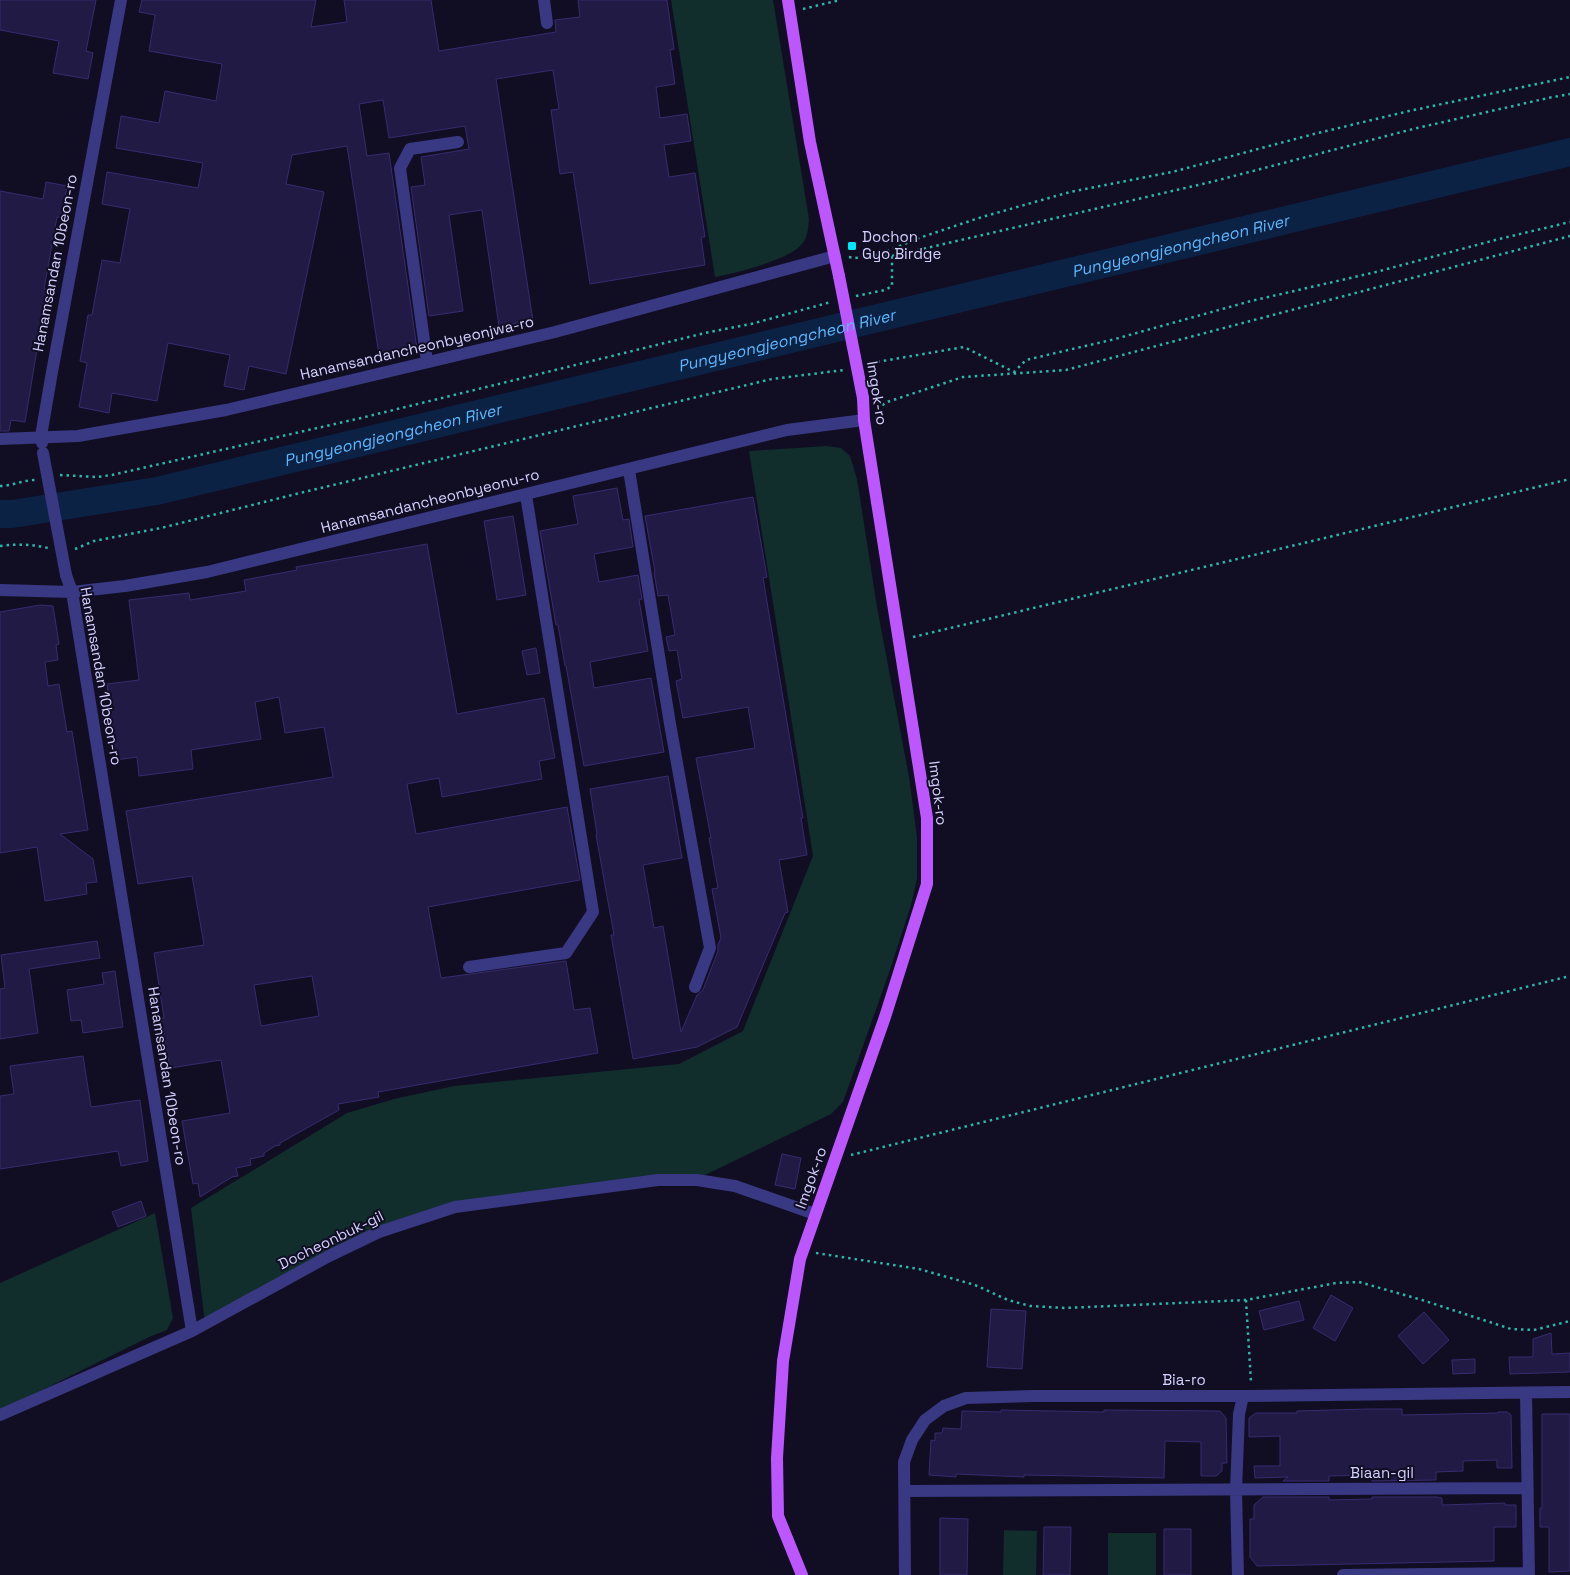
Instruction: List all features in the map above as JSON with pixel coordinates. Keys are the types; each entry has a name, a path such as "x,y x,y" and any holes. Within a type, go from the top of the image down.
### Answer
{"main road":[{"name":"Imgok-ro","path":"789,6 810,142 863,398 864,420 927,818 927,884 885,1017 800,1259 783,1361 777,1458 778,1516 802,1575"}],"street":[{"name":"Hanamsandan 10beon-ro","path":"121,0 41,436 66,575 72,592 192,1332"},
{"path":"544,0 547,24"},
{"path":"427,362 400,168 410,149 458,142"},
{"name":"Hanamsandancheonbyeonjwa-ro","path":"0,439 78,436 226,410 555,332 835,256"},
{"name":"Hanamsandancheonbyeonu-ro","path":"0,590 72,592 125,586 207,572 788,430 864,420"},
{"path":"629,470 670,724 710,948 695,987"},
{"path":"469,967 566,953 594,912 526,494"},
{"name":"Docheonbuk-gil","path":"0,1414 192,1332 329,1256 379,1232 455,1207 658,1180 697,1180 735,1186 815,1214"},
{"name":"Bia-ro","path":"905,1575 904,1462 912,1440 925,1420 944,1406 966,1398 1570,1392"},
{"path":"1343,1575 1529,1574 1526,1393"},
{"path":"1238,1575 1236,1490 1239,1414 1243,1396"},
{"name":"Biaan-gil","path":"1236,1490 1527,1488"},
{"path":"905,1491 1236,1490"}],"path":[{"path":"789,6 840,0"},
{"path":"878,255 919,238 982,217 1070,192 1172,172 1314,134 1570,77"},
{"path":"835,256 855,258 878,255 892,256 1210,182 1414,129 1570,94"},
{"path":"1014,372 1026,360 1114,339 1251,301 1376,272 1570,222"},
{"path":"864,420 887,402 963,377 1014,372 1066,370 1570,236"},
{"path":"851,298 884,290 892,286 892,256"},
{"path":"54,477 62,475 97,478 112,475 361,418 705,333 751,324 833,302"},
{"path":"864,365 915,354 964,347 1014,372"},
{"path":"70,550 94,541 161,528 772,379 847,369"},
{"path":"899,640 1570,479"},
{"path":"0,486 29,480 40,480"},
{"path":"0,546 32,544 50,549"},
{"path":"836,1158 1570,976"},
{"path":"803,1251 919,1269 975,1285 1008,1300 1030,1306 1065,1308 1246,1300 1336,1283 1359,1282 1511,1329 1534,1330 1570,1320"},
{"path":"1243,1396 1252,1381 1246,1300"}],"green space":[{"path":"671,0 773,0 809,219 805,238 802,244 795,250 762,265 715,277"},
{"path":"826,446 841,448 850,456 857,479 877,607 909,777 917,837 917,879 911,905 843,1102 831,1114 701,1177 400,1220 206,1320 191,1208 347,1113 394,1099 454,1086 679,1064 743,1031 813,856 749,451"},
{"path":"155,1213 173,1318 167,1330 149,1337 0,1411 0,1283"},
{"path":"1004,1530 1037,1531 1036,1575 1003,1575"},
{"path":"1108,1533 1156,1533 1156,1575 1108,1575"}],"building":[{"path":"0,0 96,0 86,51 93,53 88,79 53,73 59,41 0,30"},
{"path":"142,0 316,0 311,27 347,22 344,0 431,0 439,51 556,32 555,20 580,17 578,0 667,0 674,49 670,50 675,84 656,87 660,118 687,114 691,141 664,145 669,177 695,173 705,237 701,237 705,265 590,284 573,172 560,174 551,110 559,109 553,70 496,79 533,321 499,326 482,210 449,215 463,311 429,316 411,187 425,185 421,157 469,149 465,126 389,138 383,100 359,104 367,156 389,153 417,349 379,355 347,146 292,155 286,184 324,192 286,374 249,366 244,390 224,386 230,355 168,343 157,401 112,393 109,413 79,407 87,363 80,361 88,315 92,315 102,260 120,263 130,209 102,204 107,172 198,188 203,163 116,148 121,116 159,123 165,91 216,101 222,64 149,51 155,15 139,12"},
{"path":"46,182 67,186 64,203 66,203 63,218 57,217 44,289 47,289 25,422 11,420 9,431 0,431 0,191 43,199"},
{"path":"617,488 623,520 629,519 633,547 594,554 599,582 638,575 642,599 639,600 648,651 590,662 594,688 651,678 664,752 584,766 558,625 556,625 540,531 578,524 573,496"},
{"path":"753,497 767,577 763,578 803,818 801,818 807,855 779,860 788,912 785,913 737,1027 697,1047 633,1059 611,935 614,935 596,835 590,789 668,776 682,858 643,865 654,928 663,926 681,1032 697,995 703,990 721,938 712,889 718,888 696,758 755,748 748,707 683,718 676,681 682,679 677,650 669,651 666,637 675,635 668,595 658,596 645,516"},
{"path":"513,516 526,595 497,600 484,521"},
{"path":"427,544 457,714 544,698 555,758 539,761 542,779 442,797 439,778 407,784 416,834 567,807 580,880 428,907 441,978 566,961 574,1010 590,1008 598,1053 378,1092 379,1097 338,1104 339,1110 280,1143 280,1145 275,1146 264,1153 264,1156 250,1159 251,1165 236,1168 238,1176 232,1177 200,1197 198,1183 193,1184 182,1121 230,1113 221,1060 170,1068 161,1018 164,1018 154,953 204,945 192,876 138,884 126,811 333,777 324,727 285,733 279,697 255,702 261,739 191,750 193,769 139,776 137,757 116,760 107,684 139,680 129,600 189,593 190,600 246,591 244,580 297,570 296,567","holes":["312,976 319,1016 261,1026 254,985"]},
{"path":"40,605 53,606 59,644 56,645 58,660 45,662 48,686 59,684 67,732 72,731 88,830 60,834 93,859 97,882 86,883 87,894 45,901 37,847 0,853 0,612"},
{"path":"536,648 540,673 527,675 522,651"},
{"path":"97,941 100,958 29,969 38,1033 0,1039 0,989 5,988 1,955"},
{"path":"115,971 123,1027 83,1033 81,1020 71,1021 67,990 104,984 102,973"},
{"path":"83,1056 91,1107 140,1100 148,1161 121,1166 118,1151 0,1169 0,1096 14,1094 10,1066"},
{"path":"782,1154 801,1158 795,1189 775,1185"},
{"path":"141,1201 146,1216 118,1227 112,1212"},
{"path":"1331,1295 1353,1308 1335,1341 1313,1328"},
{"path":"1299,1301 1304,1320 1264,1330 1259,1311"},
{"path":"991,1309 1026,1311 1022,1369 987,1367"},
{"path":"1424,1312 1449,1340 1423,1364 1398,1336"},
{"path":"1551,1333 1552,1354 1570,1353 1570,1372 1510,1374 1509,1357 1533,1357 1533,1339"},
{"path":"1475,1359 1475,1373 1453,1374 1452,1360"},
{"path":"1402,1409 1402,1415 1507,1412 1511,1415 1512,1468 1497,1468 1497,1460 1463,1461 1463,1471 1436,1472 1436,1480 1372,1481 1372,1475 1329,1476 1329,1481 1283,1481 1288,1477 1255,1478 1254,1466 1280,1466 1280,1436 1249,1437 1249,1418 1256,1413"},
{"path":"1001,1410 1104,1412 1104,1410 1220,1411 1226,1418 1227,1463 1222,1463 1222,1471 1216,1476 1201,1476 1201,1442 1165,1441 1164,1478 1024,1475 1024,1477 956,1474 956,1477 929,1475 931,1440 935,1441 935,1433 942,1433 943,1428 961,1429 962,1411 1001,1412"},
{"path":"1542,1414 1570,1414 1570,1571 1549,1572 1549,1527 1540,1527 1540,1508 1542,1508"},
{"path":"1263,1497 1329,1497 1329,1500 1372,1499 1372,1497 1436,1497 1442,1498 1442,1505 1505,1503 1505,1505 1516,1505 1516,1527 1494,1527 1494,1561 1257,1566 1250,1557 1250,1519 1254,1519 1254,1505"},
{"path":"940,1518 968,1519 967,1575 940,1575"},
{"path":"1044,1527 1071,1527 1070,1575 1043,1575"},
{"path":"1164,1529 1191,1529 1191,1575 1164,1575"}],"waterway":[{"name":"Pungyeongjeongcheon River","path":"0,514 12,514 157,491 1570,152"}],"place":[{"name":"Dochon Gyo Birdge","path":"852,246"}]}
